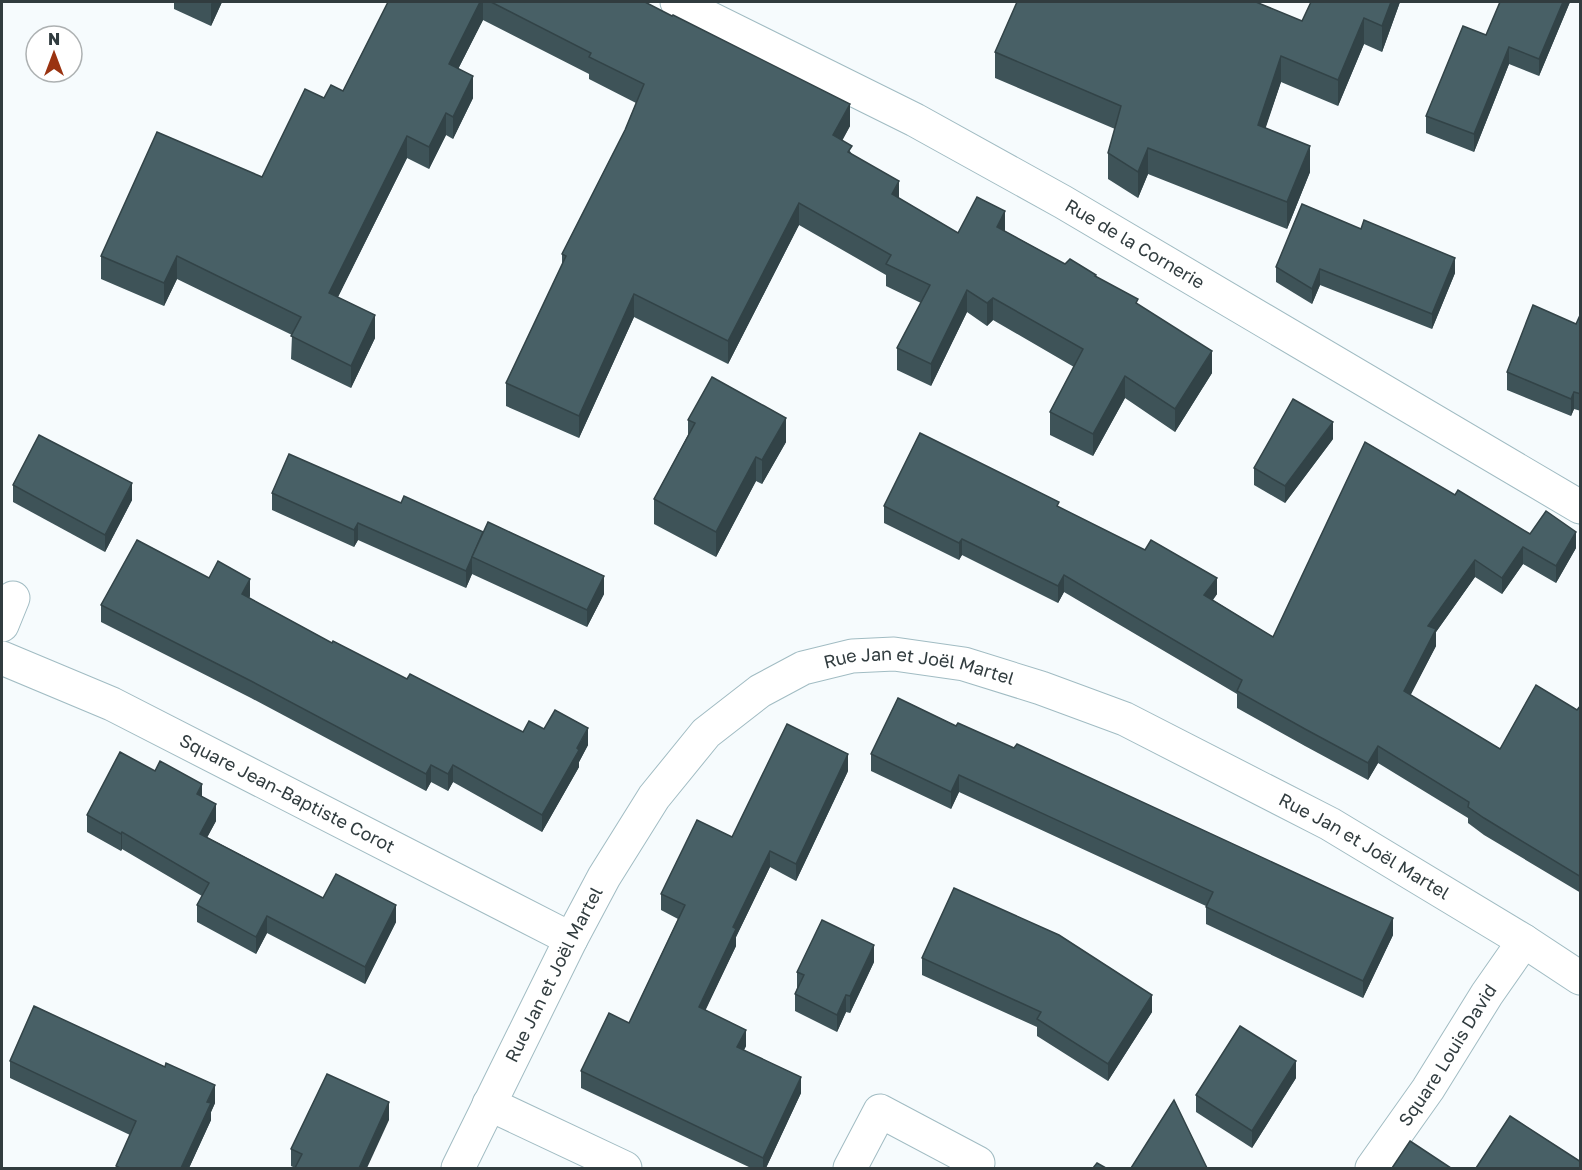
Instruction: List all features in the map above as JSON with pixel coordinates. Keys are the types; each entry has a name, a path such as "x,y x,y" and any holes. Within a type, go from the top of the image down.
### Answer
{"street":[{"name":"Rue de la Cornerie","path":"677,2 915,120 1063,202 1581,507"},
{"name":"Rue Jan et Joël Martel","path":"459,1168 570,939 604,877 654,797 706,733 760,691 803,668 852,656 894,654 964,664 1041,688 1125,719 1330,824 1581,978"},
{"name":"Square Jean-Baptiste Corot","path":"2,658 112,704 570,939"},
{"name":"Square Louis David","path":"1372,1168 1428,1089 1487,994 1524,941"},
{"path":"489,1104 625,1168"},
{"path":"850,1168 880,1111 978,1163 975,1168"}],"building":[{"path":"388,2 480,2 449,64 473,76 453,117 446,113 429,147 407,136 329,293 375,315 351,366 291,336 301,317 177,256 164,283 101,256 157,132 262,177 305,89 324,98 331,85 343,91"},
{"path":"491,2 645,2 673,15 850,104 833,135 852,146 848,152 899,181 892,194 958,233 977,197 1005,211 997,227 1065,264 1070,259 1095,276 1138,299 1136,303 1212,351 1175,409 1125,376 1093,434 1050,412 1083,349 993,298 987,303 967,290 931,364 897,348 930,285 886,264 891,255 799,203 728,341 634,294 579,416 506,383 566,256 562,254 625,130 644,84 589,57 591,53"},
{"path":"1017,2 1256,2 1302,21 1311,2 1391,2 1382,26 1364,18 1338,80 1281,56 1258,125 1310,146 1287,202 1148,148 1138,172 1108,153 1121,106 995,52"},
{"path":"1500,2 1563,2 1539,59 1509,47 1474,134 1426,116 1463,26 1486,35"},
{"path":"1302,204 1361,229 1364,220 1455,258 1432,314 1320,269 1312,289 1276,267"},
{"path":"1533,305 1576,324 1581,313 1581,394 1574,392 1571,399 1507,372"},
{"path":"712,377 786,418 762,460 756,457 716,532 654,499 695,423 688,420"},
{"path":"1293,399 1333,422 1285,486 1254,468"},
{"path":"920,433 1059,502 1057,506 1145,550 1151,540 1217,578 1204,595 1273,637 1365,442 1455,495 1458,490 1530,534 1546,511 1576,532 1556,566 1523,547 1502,578 1475,560 1428,626 1436,629 1404,691 1500,749 1536,685 1577,710 1581,705 1581,877 1484,818 1468,807 1469,802 1378,746 1368,763 1237,691 1242,680 1064,575 1058,586 962,539 959,543 884,506"},
{"path":"39,435 132,483 105,535 13,485"},
{"path":"289,454 401,503 404,496 483,532 466,571 358,523 354,530 272,493"},
{"path":"488,522 604,576 587,610 472,557"},
{"path":"137,540 209,578 218,561 250,579 242,594 332,643 333,641 407,679 410,674 523,732 529,721 544,729 555,710 588,728 577,748 579,750 542,815 453,765 448,774 431,765 426,774 101,605"},
{"path":"898,698 956,726 958,723 1014,748 1017,744 1393,918 1363,981 1206,907 1213,892 959,775 951,792 871,754"},
{"path":"787,724 848,754 796,864 770,851 733,927 736,929 699,1007 746,1030 737,1047 801,1077 763,1158 581,1071 609,1013 629,1023 685,905 661,894 697,820 732,837"},
{"path":"120,752 155,771 160,761 202,784 197,794 216,804 200,834 323,898 336,874 396,905 365,967 267,916 256,937 197,905 209,883 122,832 121,834 87,815"},
{"path":"954,888 1059,935 1152,995 1108,1064 1037,1019 1041,1012 922,958"},
{"path":"822,920 874,945 850,996 846,995 837,1015 795,994 804,975 797,972"},
{"path":"34,1006 165,1067 166,1063 215,1085 207,1102 211,1103 181,1168 120,1168 116,1166 136,1121 10,1061"},
{"path":"1240,1026 1296,1061 1252,1131 1196,1095"},
{"path":"327,1074 389,1102 359,1168 295,1168 302,1154 291,1149"},
{"path":"1174,1100 1207,1168 1131,1168"},
{"path":"1510,1116 1581,1162 1581,1168 1476,1168"},
{"path":"1410,1141 1451,1168 1392,1168"},
{"path":"1097,1163 1106,1168 1093,1168"}]}
